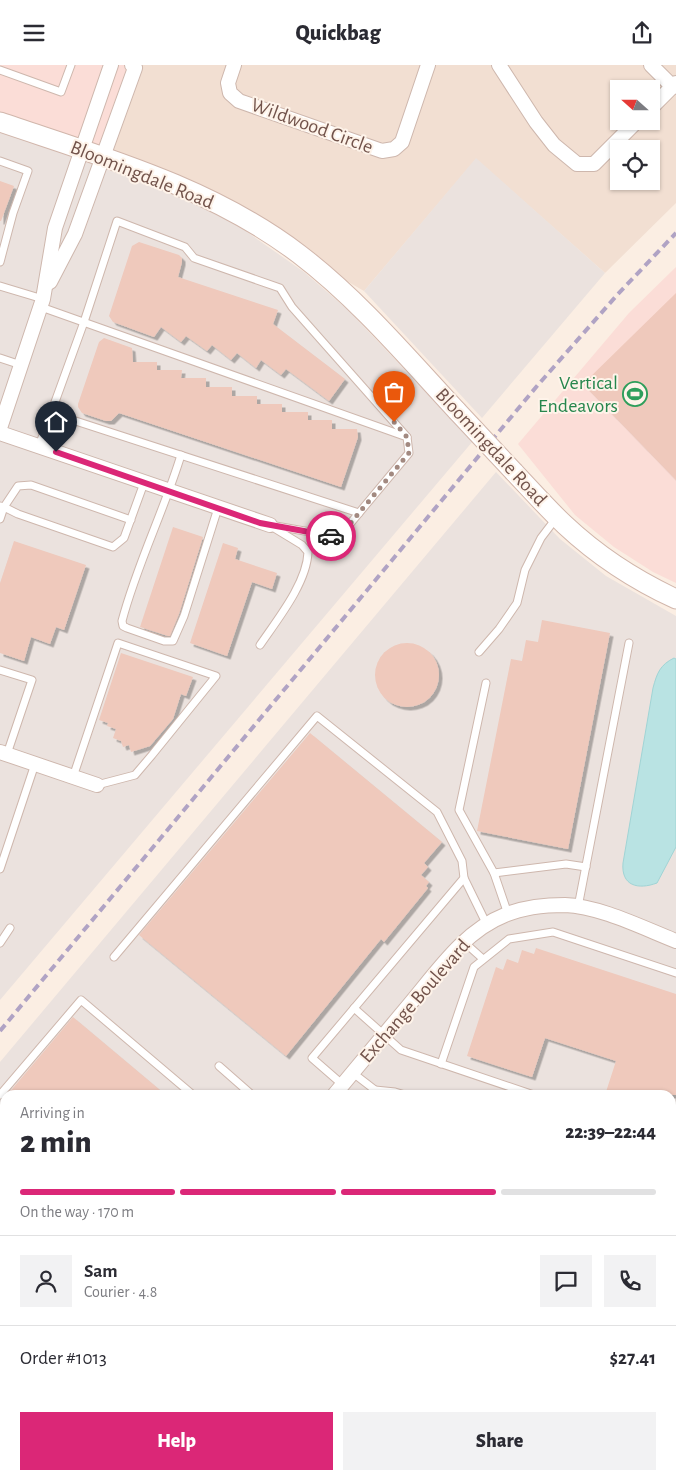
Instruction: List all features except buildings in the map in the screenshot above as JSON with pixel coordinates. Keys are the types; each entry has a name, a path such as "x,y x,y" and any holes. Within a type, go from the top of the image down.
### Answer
{"main road":[{"name":"Bloomingdale Road","path":"0,122 103,157 197,193 255,225 292,249 343,291 557,517 591,547 619,568 676,599"}],"street":[{"path":"43,300 55,228 111,65"},
{"path":"0,426 43,300 76,234 135,68 132,65"},
{"name":"Wildwood Circle","path":"234,65 228,83 230,93 239,101 382,151 394,149 402,142 428,65"},
{"path":"499,65 536,122 554,145 577,164 594,164 628,130"},
{"path":"651,65 674,85 660,98"},
{"path":"0,433 270,525"},
{"path":"4,753 97,785"},
{"name":"Exchange Boulevard","path":"338,1090 464,942 487,925 508,914 540,906 566,905 604,913 676,941"}],"lane":[{"path":"0,70 61,92 71,65"},
{"path":"0,161 28,171 0,263"},
{"path":"39,446 84,322 117,221 185,247 194,258 280,287 292,307 407,437 409,453 339,537 270,525"},
{"path":"0,286 43,300 84,322 407,437"},
{"path":"0,358 21,365"},
{"path":"51,413 359,513"},
{"path":"181,455 170,492 145,551 122,621 123,625 141,633 173,641 176,637 218,508"},
{"path":"2,507 113,547 124,538 144,483"},
{"path":"0,519 2,507 18,487 31,485 131,519"},
{"path":"479,652 499,629 517,603 525,570 541,538 557,517"},
{"path":"260,645 293,596 308,560 308,552 302,545 270,525"},
{"path":"72,777 118,643 216,676 135,775 97,785"},
{"path":"578,907 629,643"},
{"path":"0,670 32,680 4,753"},
{"path":"486,683 459,810 494,873 508,914"},
{"path":"114,957 317,716 437,812 462,861 464,879 487,925"},
{"path":"0,869 35,764"},
{"path":"494,873 566,864 586,867"},
{"path":"338,1090 312,1058 464,879"},
{"path":"0,943 10,928"},
{"path":"441,1064 474,967 509,939 553,932 676,973"},
{"path":"464,942 483,959"},
{"path":"4,1090 81,1000 186,1090"},
{"path":"354,1009 401,1051 519,1090"},
{"path":"219,1066 246,1090"},
{"path":"353,1073 370,1090"}],"shaded area":[{"path":"0,65 129,65 99,149 0,116"},
{"path":"129,65 676,65 676,203 605,273 476,159 364,291 319,265 99,149"},
{"path":"0,130 95,161 220,213 304,272 347,309 473,441 0,1000"},
{"path":"476,158 605,273 482,418 364,291"},
{"path":"676,267 676,583 653,572 614,547 575,515 518,444 629,313"},
{"path":"496,472 560,539 606,576 676,616 676,1090 0,1090 0,1062"}],"water":[{"path":"674,658 676,659 676,847 657,883 637,886 625,877 623,863 653,688 660,670"}],"railway":[{"path":"0,1031 537,386 618,294 676,233"}],"way so far":[{"path":"331,536 339,537 409,453 407,437 394,422"}],"place":[{"name":"Vertical Endeavors","path":"635,394"}],"route":[{"path":"56,452 260,523 331,536"}]}
